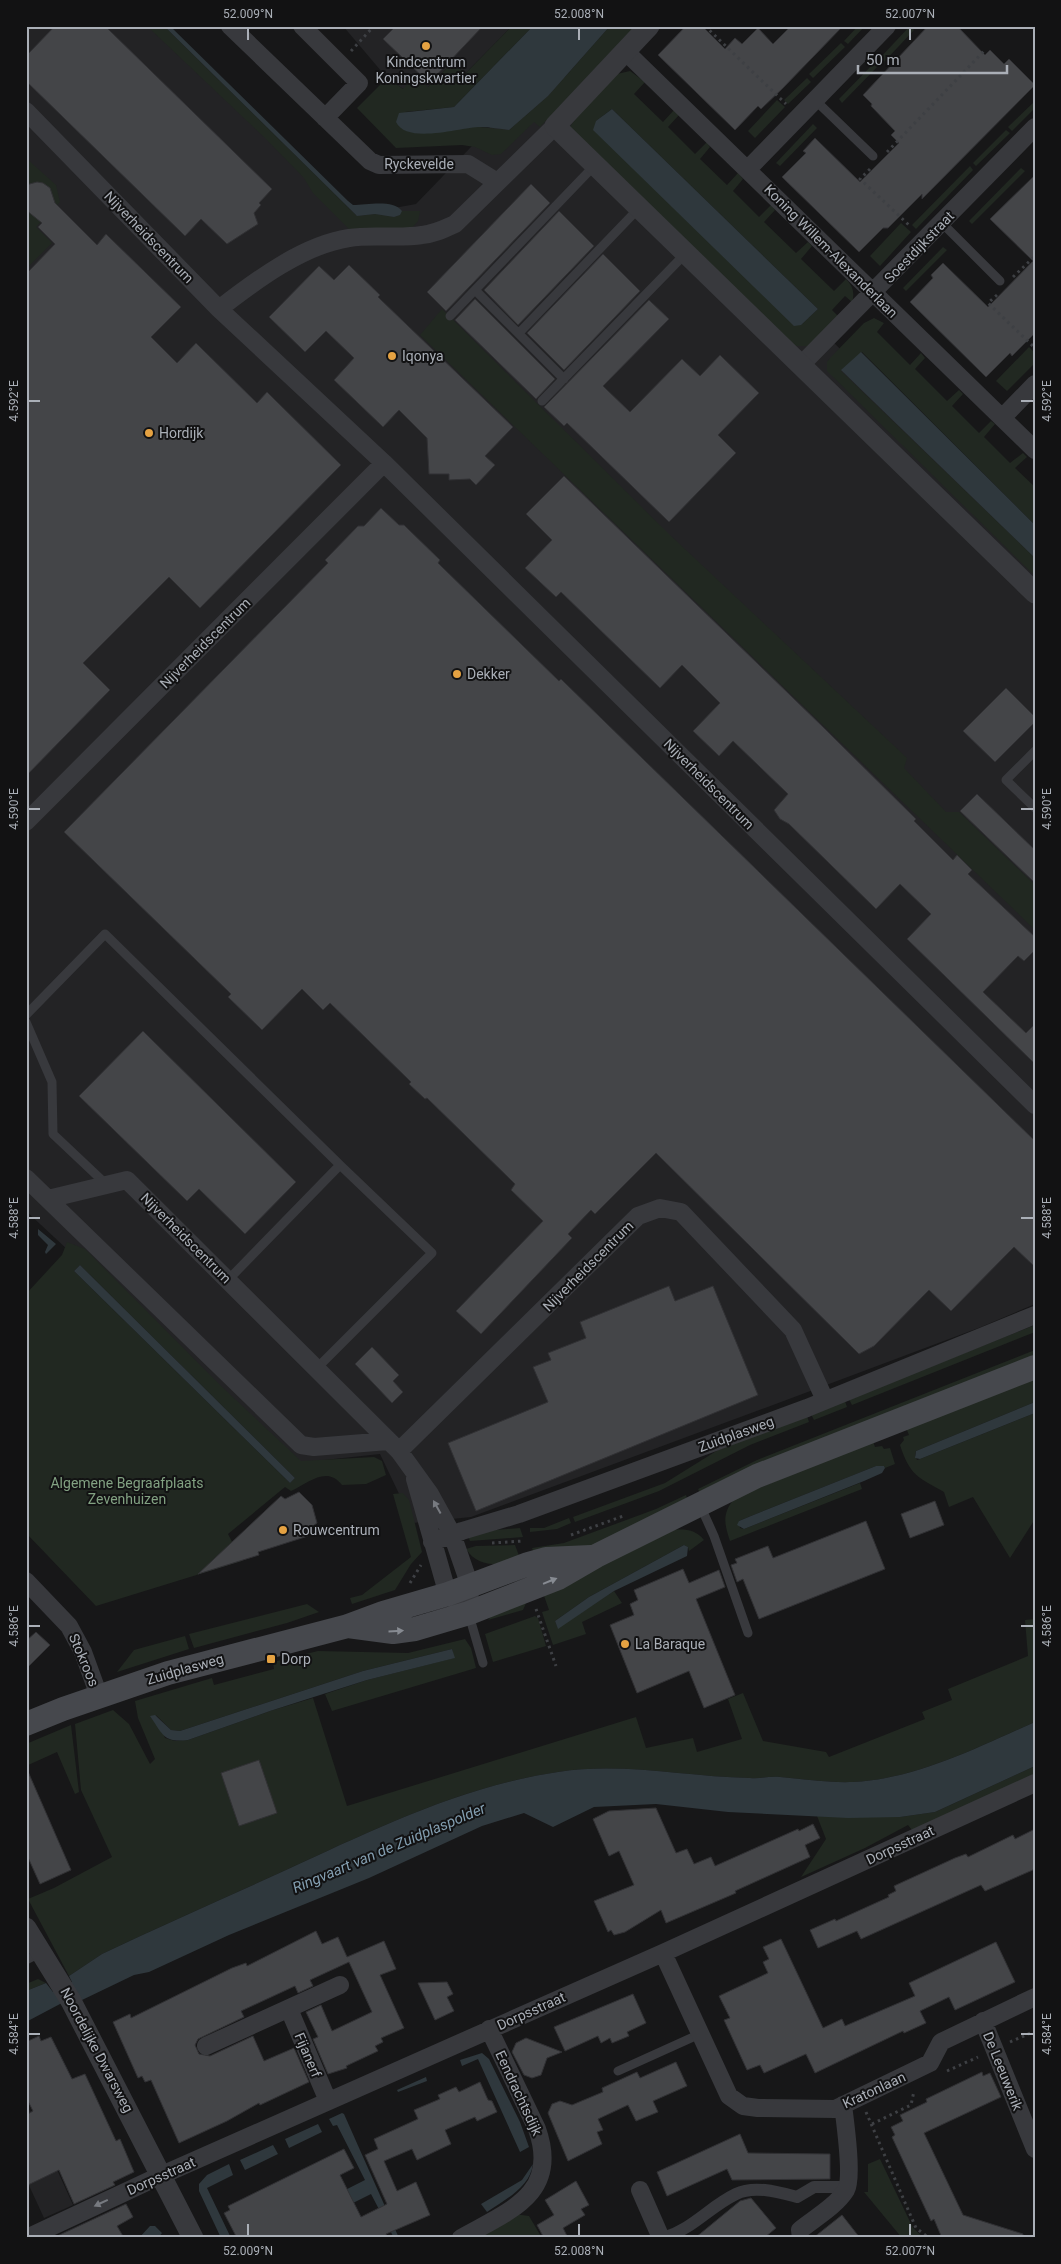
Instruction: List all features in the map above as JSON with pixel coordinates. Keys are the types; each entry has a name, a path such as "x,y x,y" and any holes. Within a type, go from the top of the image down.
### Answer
{"main road":[{"name":"Zuidplasweg","path":"348,1626 394,1632 415,1629 469,1612 558,1578 596,1556 758,1476 1035,1367"},
{"name":"Zuidplasweg","path":"26,1724 99,1696 168,1673 348,1626 546,1559 596,1556"}],"street":[{"name":"Ryckevelde","path":"230,26 370,161 379,165 468,164 497,182"},
{"path":"302,26 359,83 325,118"},
{"path":"219,309 252,283 317,247 348,238 421,236 438,232 455,224 555,126 649,26"},
{"path":"748,169 886,26"},
{"name":"Koning Willem-Alexanderlaan","path":"626,52 1035,450"},
{"name":"Nijverheidscentrum","path":"26,111 219,309 384,463 1035,1105"},
{"path":"555,126 1035,593"},
{"name":"Soestdijkstraat","path":"801,365 873,294 1035,127"},
{"path":"1003,417 1035,384"},
{"name":"Nijverheidscentrum","path":"26,822 384,463"},
{"path":"26,1178 302,1445 314,1447 394,1446"},
{"name":"Nijverheidscentrum","path":"48,1199 127,1180 317,1368 394,1446 413,1468 452,1534 459,1590"},
{"name":"Nijverheidscentrum","path":"394,1446 638,1216 660,1208 681,1212 793,1330 825,1400"},
{"name":"Zuidplasweg","path":"432,1542 519,1514 825,1400 1035,1315"},
{"name":"Nijverheidscentrum","path":"413,1468 432,1542 469,1612"},
{"name":"Stokroos","path":"26,1581 69,1626 83,1652 99,1696"},
{"name":"Dorpsstraat","path":"27,2238 489,2029 663,1953 1035,1783"},
{"name":"Noordelijke Dwarsweg","path":"26,1928 34,1956 60,1982 71,2001 193,2238"},
{"name":"Kratonlaan","path":"663,1953 729,2096 737,2103 758,2108 835,2109 930,2064 941,2042 1035,1997"},
{"path":"206,2046 340,1986"},
{"name":"Fijanerf","path":"288,2008 328,2102"},
{"name":"De Leeuwerik","path":"983,2021 1035,2149"},
{"name":"Eendrachtsdijk","path":"461,2238 520,2204 534,2188 542,2172 543,2145 489,2029"},
{"path":"801,2238 800,2230 839,2199 848,2187 848,2133 843,2105"},
{"path":"640,2190 662,2238 680,2233 737,2193 771,2191 796,2197 814,2187 848,2187"}],"lane":[{"path":"815,100 873,156"},
{"path":"450,316 596,165"},
{"path":"519,333 639,208"},
{"path":"942,223 1000,282"},
{"path":"542,401 685,254"},
{"path":"475,290 564,379"},
{"path":"1035,752 1006,780 1035,808"},
{"path":"26,1015 105,934 432,1253 317,1368"},
{"path":"26,1022 52,1082 53,1134 107,1185"},
{"path":"228,1280 340,1165"},
{"path":"700,1505 714,1536 748,1633"},
{"path":"469,1612 484,1662"},
{"path":"618,2071 700,2034"}],"path":[{"path":"339,63 374,26"},
{"path":"705,26 799,117"},
{"path":"885,154 985,50"},
{"path":"872,167 860,179 925,240"},
{"path":"1011,280 1035,256"},
{"path":"999,292 988,303 1035,348"},
{"path":"570,1536 628,1514"},
{"path":"519,1541 527,1541"},
{"path":"535,1606 556,1666"},
{"path":"945,2072 1035,2031"},
{"path":"872,2124 911,2105 913,2091 921,2086"},
{"path":"860,2097 916,2228 928,2238"}],"shaded area":[{"path":"26,26 155,26 350,216 416,204 551,64 1035,541 1035,1304 981,1327 471,1517 413,1523 380,1454 297,1463 26,1211"},
{"name":"Kindcentrum Koningskwartier","path":"343,26 512,26 465,74 453,62 428,87 403,89 387,78"},
{"path":"30,2110 73,2205 44,2218 26,2179 26,2112"}],"green space":[{"path":"147,26 164,26 357,216 375,214 394,217 400,215 402,211 420,211 418,221 412,228 349,229 313,193 304,178 265,138"},
{"path":"512,26 533,26 454,107 405,112 480,127 509,130 548,96 610,26 636,26 540,127 534,122 501,154 492,155 475,147 462,145 396,148 357,108 387,78 403,89 415,76 428,87 453,62 465,74"},
{"path":"858,26 865,26 848,44 844,41"},
{"path":"910,26 914,30 883,63 879,59"},
{"path":"841,43 845,47 813,78 809,74"},
{"path":"875,62 879,65 842,103 839,99"},
{"path":"630,71 645,82 634,94 663,122 674,110 679,115 668,127 695,154 707,142 710,147 700,159 727,185 738,173 743,179 733,191 759,217 771,205 775,210 764,222 796,253 808,242 812,246 801,259 834,291 846,279 850,284 853,290 852,302 845,296 832,310 839,317 808,346 795,346 569,128 580,113 617,74","holes":["612,109 818,309 801,325 596,121"]},
{"path":"807,78 811,82 788,104 784,100"},
{"path":"777,100 785,107 755,138 748,131"},
{"path":"1035,101 1035,108 1012,131 1008,127"},
{"path":"813,124 817,128 780,166 776,163"},
{"path":"1006,130 1010,133 976,166 973,163"},
{"path":"26,158 56,185 60,202 36,227 52,243 26,269"},
{"path":"970,166 973,170 916,229 912,225"},
{"path":"1021,168 1025,171 972,224 969,221"},
{"path":"901,223 911,232 880,266 870,256"},
{"path":"943,247 947,250 906,291 903,288"},
{"path":"442,309 670,535 907,758 904,768 946,812 959,812 1035,885 1035,930 420,335"},
{"path":"874,318 884,323 877,332 910,365 921,353 925,358 915,369 947,401 959,390 963,394 952,406 979,433 991,421 995,424 984,437 1010,463 1023,453 1027,457 1015,468 1035,487 1035,525 862,352 841,371 1035,558 1035,576 827,371 827,362 831,357 864,323"},
{"path":"1029,347 1035,353 1035,363 1007,391 996,381"},
{"name":"Algemene Begraafplaats Zevenhuizen","path":"67,1242 85,1249 221,1386 301,1461 374,1457 382,1461 386,1475 366,1484 342,1485 330,1476 324,1476 311,1480 291,1491 285,1487 228,1534 242,1561 96,1606 26,1533 26,1294 62,1255","holes":["80,1265 295,1478 290,1483 74,1271"]},
{"path":"1035,1325 1035,1332 852,1405 849,1399"},
{"path":"1035,1350 1035,1356 700,1493 698,1489 757,1460"},
{"path":"1035,1377 1035,1402 916,1451 915,1455 917,1460 920,1459 1035,1413 1035,1519 1010,1558 973,1497 949,1507 944,1492 921,1479 911,1470 900,1445 904,1440 903,1437 909,1435 906,1428"},
{"path":"845,1401 847,1407 814,1420 811,1414"},
{"path":"807,1416 809,1422 750,1445 659,1491 575,1522 573,1517 665,1483 718,1450"},
{"path":"873,1441 875,1447 890,1448 895,1464 885,1468 884,1466 876,1466 751,1516 739,1521 740,1528 744,1529 860,1483 862,1489 730,1541 725,1518 735,1498"},
{"path":"403,1493 409,1500 422,1552 411,1564 395,1590 352,1604 350,1598 362,1595 411,1557 393,1494"},
{"path":"686,1495 687,1499 593,1545 535,1556 532,1548 564,1543 656,1509"},
{"path":"569,1518 571,1523 557,1529 530,1532 530,1528 544,1528"},
{"path":"520,1528 523,1537 470,1541 468,1536 483,1531"},
{"path":"671,1530 689,1530 701,1536 704,1540 689,1551 688,1547 684,1545 589,1597 555,1621 558,1628 614,1591 622,1603 582,1622 586,1634 553,1645 542,1612 549,1610 542,1590"},
{"path":"515,1545 521,1561 506,1564 484,1563 477,1560 466,1549 476,1546"},
{"path":"527,1601 523,1610 488,1620 497,1610"},
{"path":"307,1604 319,1612 287,1623 194,1648 189,1634"},
{"path":"535,1616 538,1618 546,1646 493,1662 485,1634"},
{"path":"1035,1619 1035,1722 947,1760 900,1775 877,1780 844,1782 776,1777 726,1777 630,1769 582,1769 522,1779 453,1799 385,1825 102,1954 69,1976 28,1899 54,1888 112,1857 81,1790 75,1724 113,1710 129,1724 150,1764 155,1759 138,1718 135,1701 212,1678 214,1685 274,1669 273,1662 318,1651 408,1653 465,1639 471,1648 476,1668 332,1711 325,1694 367,1680 454,1658 452,1649 363,1671 180,1731 171,1730 156,1715 165,1738 175,1741 188,1740 313,1698 347,1806 636,1717 646,1748 693,1738 697,1752 742,1739 728,1699 743,1693 763,1741 826,1752 829,1757 925,1719 922,1712 952,1700 948,1689 1028,1656 1025,1620"},
{"path":"185,1636 189,1649 117,1672 134,1650"},
{"path":"71,1725 79,1792 75,1794 57,1752 26,1766 26,1744"},
{"path":"1035,1766 1035,1774 912,1830 908,1825 865,1848 801,1877 826,1839 817,1816 900,1817 935,1812"},
{"path":"38,1979 46,1983 26,1991 26,1984"},
{"path":"880,2159 913,2228 924,2238 902,2238 864,2192 868,2192 868,2164"},
{"path":"514,2214 529,2216 542,2238 474,2238"}],"water":[{"path":"164,26 170,26 348,201 353,205 379,203 393,205 402,211 400,215 394,217 375,214 357,216"},
{"path":"533,26 610,26 548,96 509,130 481,127 422,134 402,129 396,122 399,113 454,107"},
{"path":"612,109 818,309 801,325 794,326 593,130 596,121"},
{"path":"861,352 1035,525 1035,558 841,370"},
{"path":"38,1229 56,1244 46,1254 48,1245 38,1235"},
{"path":"80,1265 295,1478 290,1483 74,1271"},
{"path":"1035,1402 1035,1413 920,1459 915,1458 916,1451"},
{"path":"876,1466 884,1466 885,1468 882,1473 744,1529 737,1525 739,1521"},
{"path":"684,1545 688,1547 687,1556 614,1591 558,1629 555,1621 589,1597"},
{"path":"452,1649 455,1658 367,1680 188,1740 169,1739 150,1716 155,1715 171,1730 180,1731 363,1671"},
{"name":"Ringvaart van de Zuidplaspolder","path":"1035,1722 1035,1766 935,1812 900,1817 848,1818 728,1812 656,1804 594,1807 553,1827 524,1813 482,1826 369,1878 229,1935 149,1972 134,1975 82,2000 77,1995 26,2022 26,1991 46,1983 53,1992 72,1982 69,1976 102,1954 385,1825 419,1811 487,1788 522,1779 582,1769 630,1769 726,1777 780,1777 835,1782 877,1780 900,1775 947,1760"},
{"path":"482,2053 489,2059 520,2122 529,2147 520,2152 478,2059 462,2066 460,2060"},
{"path":"426,2077 427,2081 398,2092 397,2090"},
{"path":"342,2113 399,2238 394,2238 371,2194 283,2238 250,2238 365,2180 337,2125 333,2126 329,2119"},
{"path":"318,2124 322,2132 289,2148 285,2139"},
{"path":"273,2145 278,2154 245,2170 240,2160"},
{"path":"229,2164 233,2175 207,2188 231,2238 221,2238 199,2191 199,2184 207,2175"},
{"path":"533,2164 527,2180 522,2186 509,2198 487,2212 481,2204 522,2180"},
{"path":"150,2226 155,2226 162,2233 158,2238 139,2238"}],"building":[{"path":"55,26 105,26 272,189 259,203 261,205 254,213 258,224 227,244 201,219 185,236 26,81 26,56"},
{"path":"396,26 483,26 429,83 383,39"},
{"path":"686,26 702,26 725,49 735,38 742,44 758,28 773,44 791,26 843,26 782,89 761,109 758,106 735,130 658,55"},
{"path":"928,26 957,26 985,55 990,50 1004,64 1009,59 1035,85 922,199 922,194 888,228 883,228 859,252 782,177 806,153 803,151 815,138 860,182 899,143 891,135 895,131 863,95"},
{"path":"1035,175 1035,333 1012,356 1010,353 986,377 910,302 933,278 931,275 943,263 988,307 1033,261 990,219"},
{"path":"37,182 43,183 50,188 55,203 97,245 106,234 181,307 151,337 177,363 196,343 257,403 267,392 341,465 200,608 169,577 83,663 110,690 26,776 26,274 55,244 38,227 42,223 26,210 26,185"},
{"path":"531,184 550,203 446,311 427,292"},
{"path":"559,211 594,246 518,325 484,290"},
{"path":"603,254 640,291 564,370 527,333"},
{"path":"349,265 380,295 378,297 513,427 485,456 495,465 476,485 470,479 449,480 449,474 429,474 427,438 399,410 383,427 334,380 354,358 326,331 305,352 269,317 319,266 334,280"},
{"path":"475,299 555,379 536,399 455,320"},
{"path":"649,300 669,319 603,386 630,412 682,359 700,376 720,355 759,393 718,435 736,453 669,522 567,423 564,426 544,407"},
{"path":"564,476 822,726 916,819 914,821 953,860 957,855 972,870 968,874 1035,937 1035,950 1024,961 1018,956 983,992 1026,1033 1035,1024 1035,1064 907,939 931,914 900,884 876,909 789,824 780,819 774,810 788,794 733,741 719,756 693,731 720,703 682,665 660,688 561,592 556,597 525,568 552,540 526,514"},
{"path":"381,508 399,525 404,525 440,560 438,563 559,681 561,679 1035,1141 1035,1267 1014,1247 951,1311 929,1290 874,1346 859,1354 656,1153 595,1214 591,1210 568,1234 572,1238 481,1334 456,1311 543,1221 511,1190 515,1184 427,1098 425,1099 409,1084 411,1082 330,1003 323,1010 302,989 262,1030 228,997 231,994 64,832 328,563 325,560 358,526 364,526"},
{"path":"1006,688 1035,717 1035,722 995,762 963,731"},
{"path":"977,794 1035,850 1035,883 960,811"},
{"path":"143,1031 296,1182 245,1234 199,1189 187,1201 79,1096"},
{"path":"669,1286 675,1301 713,1286 758,1395 476,1511 448,1443 548,1402 533,1367 551,1360 548,1353 586,1338 580,1322"},
{"path":"372,1347 399,1375 393,1381 403,1392 392,1403 355,1364"},
{"name":"Rouwcentrum","path":"299,1492 312,1505 317,1523 306,1531 308,1536 258,1552 259,1555 198,1574 281,1496 285,1499"},
{"path":"935,1501 944,1525 910,1538 901,1514"},
{"path":"866,1521 885,1569 759,1619 743,1579 737,1582 731,1565 737,1563 735,1559 768,1546 773,1558"},
{"path":"683,1569 689,1583 719,1570 725,1587 696,1599 735,1695 704,1708 689,1671 637,1693 610,1625 634,1615 630,1604 638,1600 634,1590"},
{"path":"36,1632 50,1645 26,1669 26,1641"},
{"path":"259,1760 277,1813 239,1826 221,1773"},
{"path":"26,1767 71,1870 40,1884 26,1853"},
{"path":"656,1808 676,1853 687,1849 694,1864 711,1857 715,1866 813,1824 820,1838 805,1845 810,1857 735,1891 736,1893 666,1923 661,1910 625,1932 614,1935 611,1930 608,1932 594,1901 634,1885 619,1851 609,1856 593,1819 609,1811"},
{"path":"1035,1829 1035,1869 985,1891 981,1885 861,1939 857,1931 818,1948 810,1930 835,1919 836,1921 889,1897 888,1895 896,1891 894,1886 955,1858 966,1854 968,1857 1013,1835 1015,1839"},
{"path":"316,1931 322,1944 338,1937 347,1957 384,1941 396,1969 380,1975 404,2028 381,2038 383,2042 375,2046 378,2051 346,2066 347,2068 328,2074 313,2039 318,2037 306,2012 321,2005 332,2031 372,2012 349,1962 310,1980 313,1986 298,1993 295,1986 241,2011 244,2017 198,2039 195,2045 199,2054 210,2056 253,2036 264,2061 294,2048 309,2082 260,2105 259,2103 227,2121 179,2143 151,2080 145,2082 142,2076 138,2078 113,2022 130,2014 131,2018 232,1968 246,1963 247,1966"},
{"path":"781,1939 823,2028 842,2019 845,2026 915,1996 909,1983 996,1942 1015,1982 955,2010 949,1997 920,2011 926,2023 904,2033 903,2031 815,2073 806,2054 764,2073 760,2065 747,2070 724,2020 730,2018 719,1996 768,1973 763,1962 769,1959 763,1947"},
{"path":"447,1982 453,1994 447,1997 454,2011 435,2020 418,1983"},
{"path":"633,1994 646,2023 627,2032 629,2036 612,2043 610,2038 601,2043 598,2036 565,2051 554,2027"},
{"path":"39,2036 41,2041 51,2037 72,2079 85,2074 116,2141 120,2139 134,2172 113,2182 115,2185 74,2204 59,2170 26,2186 26,2115 33,2111 26,2097 26,2042"},
{"path":"526,2038 562,2052 547,2058 541,2075 532,2078 524,2075 512,2052 516,2043"},
{"path":"676,2062 687,2086 653,2101 658,2112 636,2121 628,2105 598,2119 603,2130 597,2132 602,2144 568,2161 548,2113 552,2104 560,2101 572,2105 603,2092 602,2088 637,2072 640,2078"},
{"path":"982,2072 983,2076 990,2073 1001,2097 924,2133 963,2215 1023,2234 1023,2238 942,2238 934,2219 931,2221 892,2137 895,2135 891,2127 903,2121 900,2115 927,2102 926,2099"},
{"path":"480,2082 488,2100 492,2101 497,2112 477,2121 475,2117 445,2130 451,2144 417,2160 412,2149 384,2161 397,2191 416,2182 430,2215 386,2234 388,2238 237,2238 224,2213 230,2210 228,2206 344,2149 354,2168 340,2175 361,2217 387,2204 365,2155 378,2149 374,2139 418,2119 414,2110 440,2099 438,2095 456,2087 459,2092"},
{"path":"740,2134 748,2153 830,2154 830,2179 732,2180 727,2169 667,2196 657,2172"},
{"path":"576,2181 589,2205 581,2209 585,2215 563,2228 568,2238 544,2238 537,2225 554,2215 545,2200"},
{"path":"751,2198 776,2228 764,2238 695,2238 740,2201"},
{"path":"126,2204 133,2217 117,2226 124,2238 53,2238"},
{"path":"842,2215 860,2238 813,2238"}],"place":[{"name":"Kindcentrum Koningskwartier","path":"426,46"},
{"name":"Iqonya","path":"392,356"},
{"name":"Hordijk","path":"149,433"},
{"name":"Dekker","path":"457,674"},
{"name":"Rouwcentrum","path":"283,1530"},
{"name":"La Baraque","path":"625,1644"},
{"name":"Dorp","path":"271,1659"}]}
